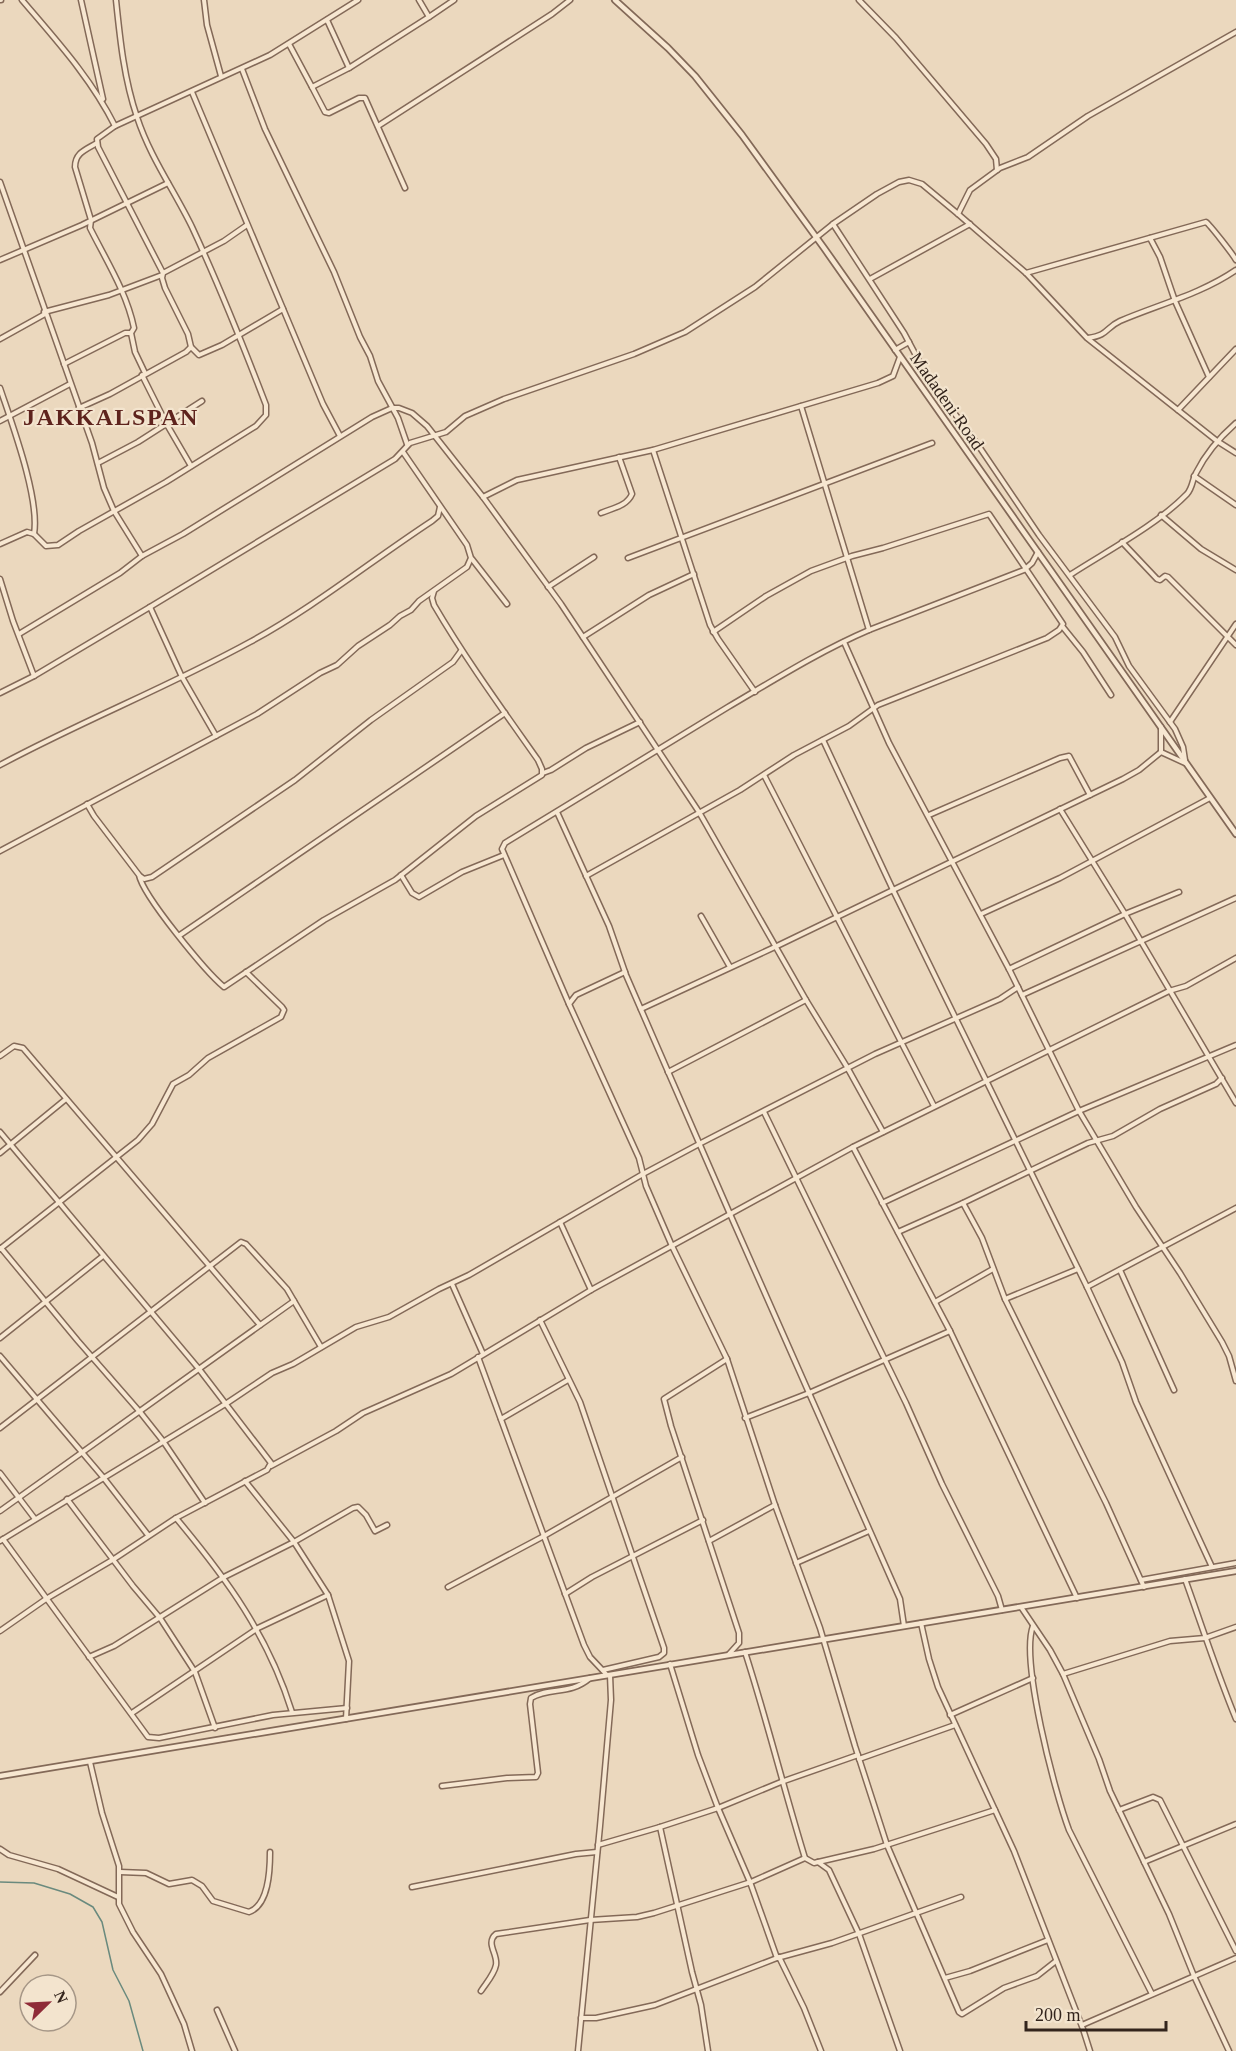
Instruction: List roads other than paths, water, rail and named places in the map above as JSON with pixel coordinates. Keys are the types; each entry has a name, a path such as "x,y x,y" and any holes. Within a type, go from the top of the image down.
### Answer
{"street":[{"path":"22,0 86,77 104,103 115,126"},
{"path":"81,0 104,103"},
{"path":"0,544 22,533 34,534 46,546 56,546 192,467 256,426 266,415 266,405 202,252 152,155 136,116 123,61 116,0"},
{"path":"204,0 207,25 221,76"},
{"path":"192,467 166,423 143,374 131,333 134,328 122,291 90,228 91,220 75,167 75,160 79,153 97,143 99,138 115,126 217,81 221,76 242,69 289,44 357,0"},
{"path":"419,0 429,17"},
{"path":"312,87 349,68 454,0"},
{"path":"378,126 552,14 570,0"},
{"name":"Madadeni Road","path":"615,0 642,22 695,76 742,135 1236,834"},
{"path":"859,0 896,38 986,144 996,159 996,171"},
{"path":"327,20 349,68"},
{"path":"958,214 970,190 1006,164 1028,157 1088,116 1236,32"},
{"path":"289,44 325,112 329,113 359,98 365,98 405,188"},
{"path":"0,693 34,676 395,459 403,452 407,444 398,418 378,381 370,356 334,272 265,129 242,69"},
{"path":"192,92 323,404 340,436"},
{"path":"97,143 163,274 165,288 188,334 191,347 201,356 283,309"},
{"path":"407,444 446,432 465,416 504,399 634,354 685,332 755,287 833,224 877,194 904,180 922,184 1026,273 1088,338 1217,441 1236,453"},
{"path":"0,182 98,463 104,488 114,511 142,556"},
{"path":"0,260 168,183"},
{"path":"1026,273 1203,223 1209,223 1236,260"},
{"path":"833,224 909,342 928,378 1114,637 1129,666 1170,722 1181,741 1186,763"},
{"path":"870,279 970,224"},
{"path":"0,339 45,313 122,291 163,274 247,225"},
{"path":"1150,238 1209,377"},
{"path":"1088,338 1106,333 1114,324 1215,284 1236,270"},
{"path":"64,364 125,333 131,333"},
{"path":"895,350 909,342"},
{"path":"79,408 110,394 186,352 191,347"},
{"path":"1178,410 1236,349"},
{"path":"483,497 517,480 653,450 890,378 895,374 900,357"},
{"path":"0,421 70,384"},
{"path":"0,388 34,504 36,525 34,534"},
{"path":"98,463 138,442 202,401"},
{"path":"801,406 869,630"},
{"path":"19,634 120,573 142,556 183,534 340,436 392,408 412,413 437,436 483,497 548,586 658,749 699,812 806,1000 848,1067 883,1132"},
{"path":"1070,575 1161,515 1190,490 1194,476 1217,441 1236,423"},
{"path":"628,558 932,442"},
{"path":"653,450 713,632 754,692"},
{"path":"403,452 467,545 471,558 507,604"},
{"path":"601,513 626,503 631,497 619,457"},
{"path":"1194,476 1236,505"},
{"path":"0,765 64,732 182,677 280,624 432,521 438,516 440,506"},
{"path":"713,632 757,602 800,577 846,558 989,514 1062,620 1062,626 1083,652 1111,695"},
{"path":"1161,515 1201,549 1236,570"},
{"path":"1122,542 1157,579 1168,577 1236,645"},
{"path":"1038,552 1027,569 869,630 844,642 658,749 502,847 568,1004 639,1158 643,1174 672,1246 727,1359 745,1418 823,1640 887,1845 959,2012 962,2014 1004,1988 1037,1976 1056,1961"},
{"path":"548,586 594,557"},
{"path":"0,851 257,714 320,673 337,665 358,646 411,610 467,567 471,558"},
{"path":"583,637 649,595 694,574"},
{"path":"0,579 34,676"},
{"path":"434,591 432,598 434,605 461,651 486,683 538,760 543,773"},
{"path":"150,607 182,677 216,736"},
{"path":"1170,722 1236,624"},
{"path":"586,876 764,775 794,755 857,722 873,709 946,677 1047,638 1062,626"},
{"path":"844,642 873,709 981,914 1079,1111 1229,1356 1236,1381"},
{"path":"87,804 140,875 144,879 152,877 283,789 371,720 453,662 461,651"},
{"path":"180,935 505,713"},
{"path":"140,875 146,893 207,971 224,987 324,920 402,875 469,820 586,748 640,722"},
{"path":"1161,727 1161,752"},
{"path":"823,739 893,890 1087,1287 1122,1362 1136,1402 1212,1567"},
{"path":"1161,752 1186,763"},
{"path":"641,1009 1089,795 1139,770 1161,752"},
{"path":"928,815 1069,756 1089,795"},
{"path":"764,775 934,1106"},
{"path":"981,914 1060,878 1210,798"},
{"path":"1060,809 1125,914 1236,1103"},
{"path":"557,812 609,926 625,972 668,1072 900,1599 904,1626"},
{"path":"402,875 414,896 419,897 462,872 504,855"},
{"path":"1009,969 1179,891"},
{"path":"1022,995 1236,898"},
{"path":"701,916 730,967"},
{"path":"0,1631 46,1599 114,1559 176,1518 267,1470 363,1413 431,1384 591,1290 853,1147 1169,991 1186,986 1236,958"},
{"path":"205,1503 163,1441 140,1412 0,1248 116,1158 147,1131 173,1084 208,1058 281,1017 284,1011 282,1007 246,972"},
{"path":"568,1004 576,995 625,972"},
{"path":"347,1708 292,1712 159,1738 148,1737 1,1540 272,1373 356,1327 389,1317 452,1284 643,1174 848,1067 1000,999 1018,987"},
{"path":"668,1072 806,1000"},
{"path":"882,1203 1079,1111 1236,1045"},
{"path":"0,1056 14,1046 21,1046 260,1325"},
{"path":"898,1232 1096,1141 1113,1136 1222,1078"},
{"path":"0,1153 66,1099"},
{"path":"764,1112 885,1360 942,1484 999,1596 1002,1610"},
{"path":"0,1132 199,1369 266,1454 271,1466"},
{"path":"853,1147 950,1331 1077,1598"},
{"path":"963,1203 982,1238 1005,1299 1106,1503 1144,1587"},
{"path":"1087,1287 1236,1208"},
{"path":"560,1222 591,1290"},
{"path":"0,1428 242,1242 279,1279 321,1347"},
{"path":"0,1338 103,1256"},
{"path":"935,1302 993,1269"},
{"path":"1005,1299 1078,1269"},
{"path":"1120,1270 1174,1390"},
{"path":"452,1284 481,1355 501,1419 587,1652 594,1662 608,1674 611,1700 578,2051"},
{"path":"0,1511 294,1301"},
{"path":"540,1320 580,1402 597,1457 655,1617 664,1651 659,1657 603,1670"},
{"path":"745,1418 809,1393 950,1331"},
{"path":"1229,1356 1236,1352"},
{"path":"0,1356 104,1477 148,1535"},
{"path":"727,1359 664,1398 740,1638 739,1643 729,1654"},
{"path":"501,1419 568,1380"},
{"path":"448,1587 544,1536 682,1457"},
{"path":"0,1473 35,1519"},
{"path":"245,1481 294,1542 328,1594 350,1661 346,1719"},
{"path":"67,1499 132,1586 160,1617 195,1672 215,1728"},
{"path":"709,1541 775,1505"},
{"path":"89,1657 114,1646 225,1577 356,1507 363,1510 375,1531 387,1525"},
{"path":"176,1518 225,1577 258,1628 292,1712"},
{"path":"565,1594 592,1577 703,1520"},
{"path":"796,1563 869,1531"},
{"path":"1141,1580 1236,1563"},
{"path":"0,1776 1236,1571"},
{"path":"1185,1580 1204,1638 1236,1719"},
{"path":"132,1713 258,1628 328,1594"},
{"path":"1021,1607 1063,1674 1119,1810 1169,1914 1194,1976 1229,2051"},
{"path":"921,1623 929,1659 950,1714 1014,1851 1090,2051"},
{"path":"1033,1626 1029,1647 1038,1714 1062,1811 1079,1850 1152,1994"},
{"path":"1063,1674 1170,1641 1204,1638 1236,1628"},
{"path":"745,1652 805,1858 814,1863 887,1845 995,1810"},
{"path":"670,1664 698,1755 718,1808 750,1882 778,1957 804,2008 821,2051"},
{"path":"442,1786 536,1777 538,1773 530,1707 531,1698 535,1695 573,1689 591,1678"},
{"path":"950,1714 1034,1678"},
{"path":"598,1845 718,1808 781,1782 955,1725"},
{"path":"90,1762 102,1813 120,1872 118,1897 121,1910 161,1974 192,2051"},
{"path":"1119,1810 1153,1797 1159,1798 1236,1951"},
{"path":"1144,1862 1236,1824"},
{"path":"660,1827 701,2005 708,2051"},
{"path":"0,1849 9,1855 58,1869 118,1897"},
{"path":"120,1872 146,1873 169,1884 192,1880 202,1886 213,1901 249,1912 254,1910 262,1898 270,1878 270,1852"},
{"path":"412,1887 597,1852"},
{"path":"481,1991 492,1976 496,1965 491,1942 494,1935 590,1920 637,1917 750,1882 805,1858"},
{"path":"818,1862 829,1870 859,1934 900,2051"},
{"path":"581,2018 593,2018 655,2005 778,1957 859,1934 961,1897"},
{"path":"945,1978 970,1971 1048,1940"},
{"path":"0,1992 35,1955"},
{"path":"1082,2025 1236,1958"},
{"path":"217,2010 235,2051"}],"waterway":[{"path":"0,1882 34,1883 70,1894 93,1907 102,1922 113,1970 129,2001 143,2051"}],"district":[{"name":"JAKKALSPAN","path":"111,417"}]}
